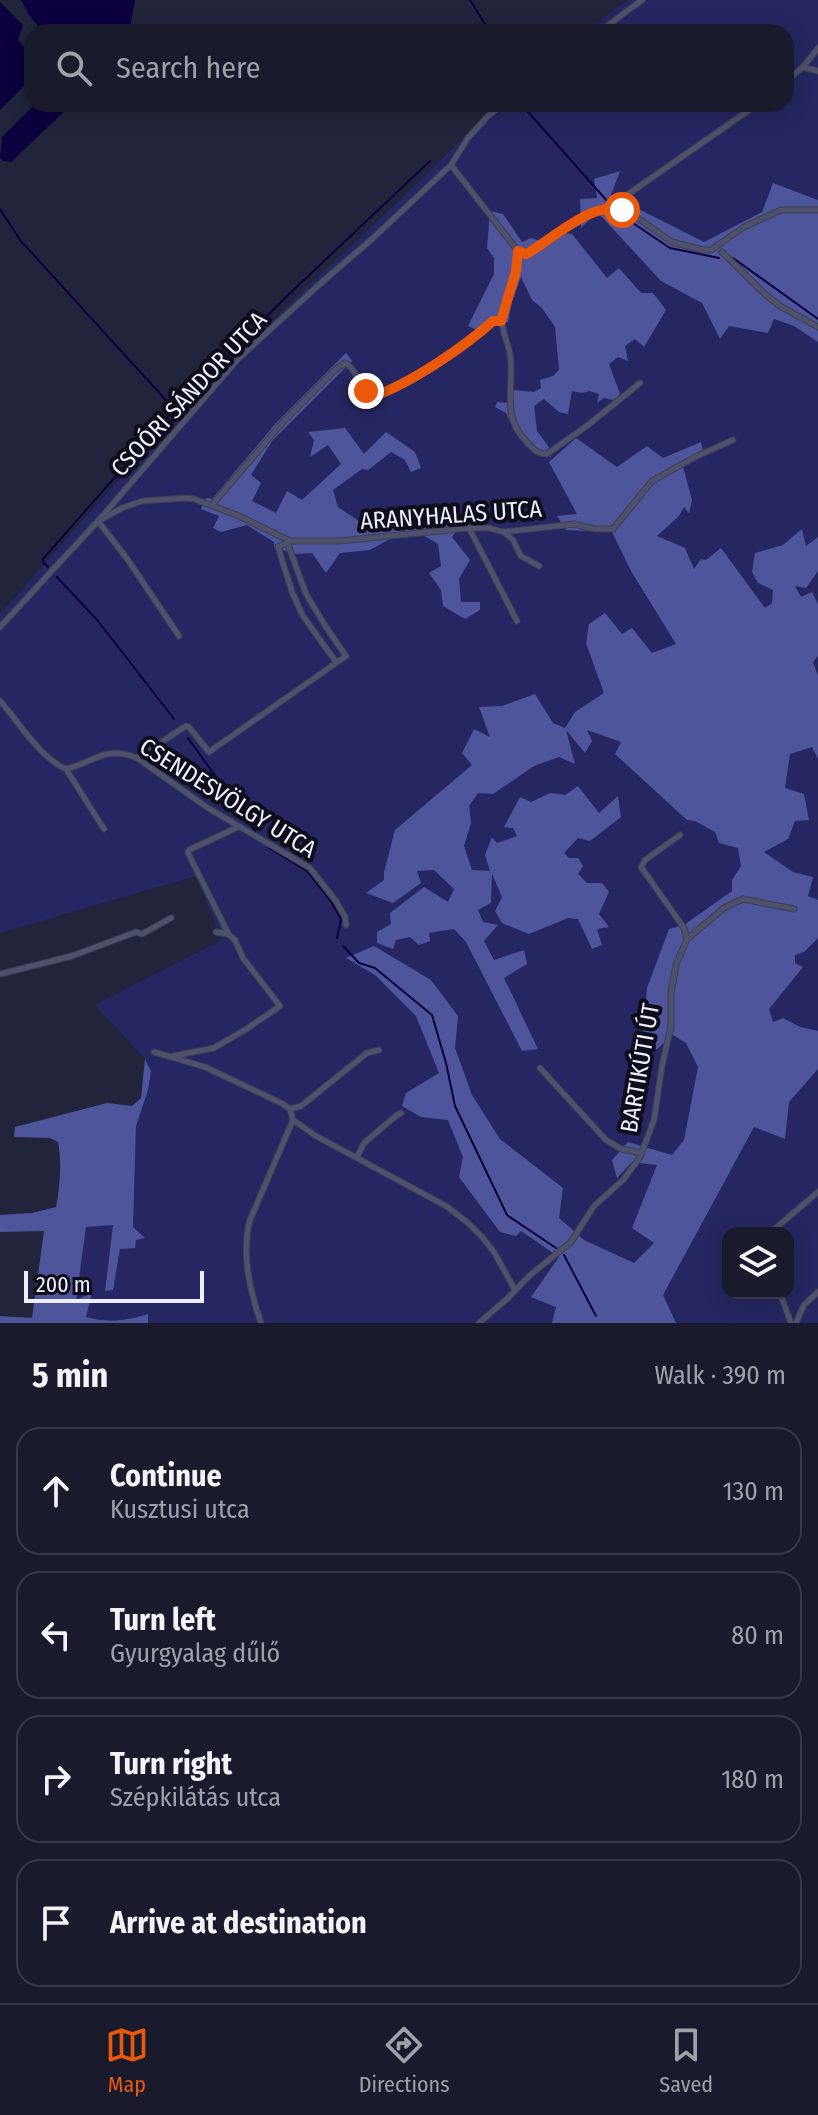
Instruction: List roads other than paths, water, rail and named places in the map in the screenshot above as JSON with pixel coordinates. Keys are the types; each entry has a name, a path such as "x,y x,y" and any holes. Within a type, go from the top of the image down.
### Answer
{"street":[{"path":"610,24 642,0"},
{"path":"794,74 818,48"},
{"path":"803,67 818,71"},
{"name":"CSOÓRI SÁNDOR UTCA","path":"0,627 98,521 238,359 451,165 468,138 493,112"},
{"path":"451,165 518,251 526,254 584,217 611,207 747,112"},
{"path":"611,207 636,217 672,242 703,250 711,250 744,227 781,210 818,210"},
{"path":"518,251 516,271 501,321 510,356 511,417 520,436 541,454 547,454 640,383"},
{"path":"722,252 780,306 818,327"},
{"path":"212,505 282,423 345,363 366,391 378,396 457,350 493,321 501,321"},
{"name":"ARANYHALAS UTCA","path":"98,521 142,501 185,498 212,505 288,542 339,541 469,528 503,532 574,524 613,529 652,481 705,451 733,440"},
{"path":"98,521 179,636"},
{"path":"469,528 517,621"},
{"path":"503,532 513,540 521,556 539,566"},
{"path":"137,758 186,726 209,752 346,656 306,594 288,542 278,547 292,592 303,616 336,662"},
{"path":"0,701 40,750 56,765 66,769 104,829"},
{"name":"CSENDESVÖLGY UTCA","path":"66,769 112,752 137,758 182,791 310,868 336,901 346,925"},
{"path":"172,1056 214,1048 280,1006 228,934 188,853 239,827"},
{"path":"680,835 645,860 641,867 684,928 687,939 724,908 743,899 794,909"},
{"path":"0,974 72,956 136,932 142,934 171,918"},
{"path":"216,932 228,934"},
{"name":"BARTIKÚTI ÚT","path":"479,1323 574,1238 594,1206 624,1179 642,1153 654,1120 671,1027 671,992 676,965 687,939"},
{"path":"154,1052 205,1067 290,1109 301,1106 367,1053 379,1050"},
{"path":"540,1068 606,1140 621,1149 642,1153"},
{"path":"261,1323 251,1289 247,1232 293,1120 290,1109"},
{"path":"357,1157 364,1143 401,1113"},
{"path":"293,1120 316,1136 446,1206 467,1222 494,1252 515,1290"},
{"path":"777,1227 818,1192"},
{"path":"794,1323 804,1305 818,1292"},
{"path":"783,1299 794,1323"}],"waterway":[{"path":"470,0 485,24"},
{"path":"528,112 608,202"},
{"path":"48,567 43,559 174,410 285,298 430,161"},
{"path":"0,209 20,240 174,409"},
{"path":"615,211 670,248 719,258"},
{"path":"733,258 818,319"},
{"path":"57,577 98,621 174,719"},
{"path":"188,738 255,831"},
{"path":"269,848 307,871 332,903 341,919 337,938"},
{"path":"343,946 359,963 375,968 432,1015 455,1106 507,1215 556,1248"},
{"path":"564,1255 596,1316"}]}
